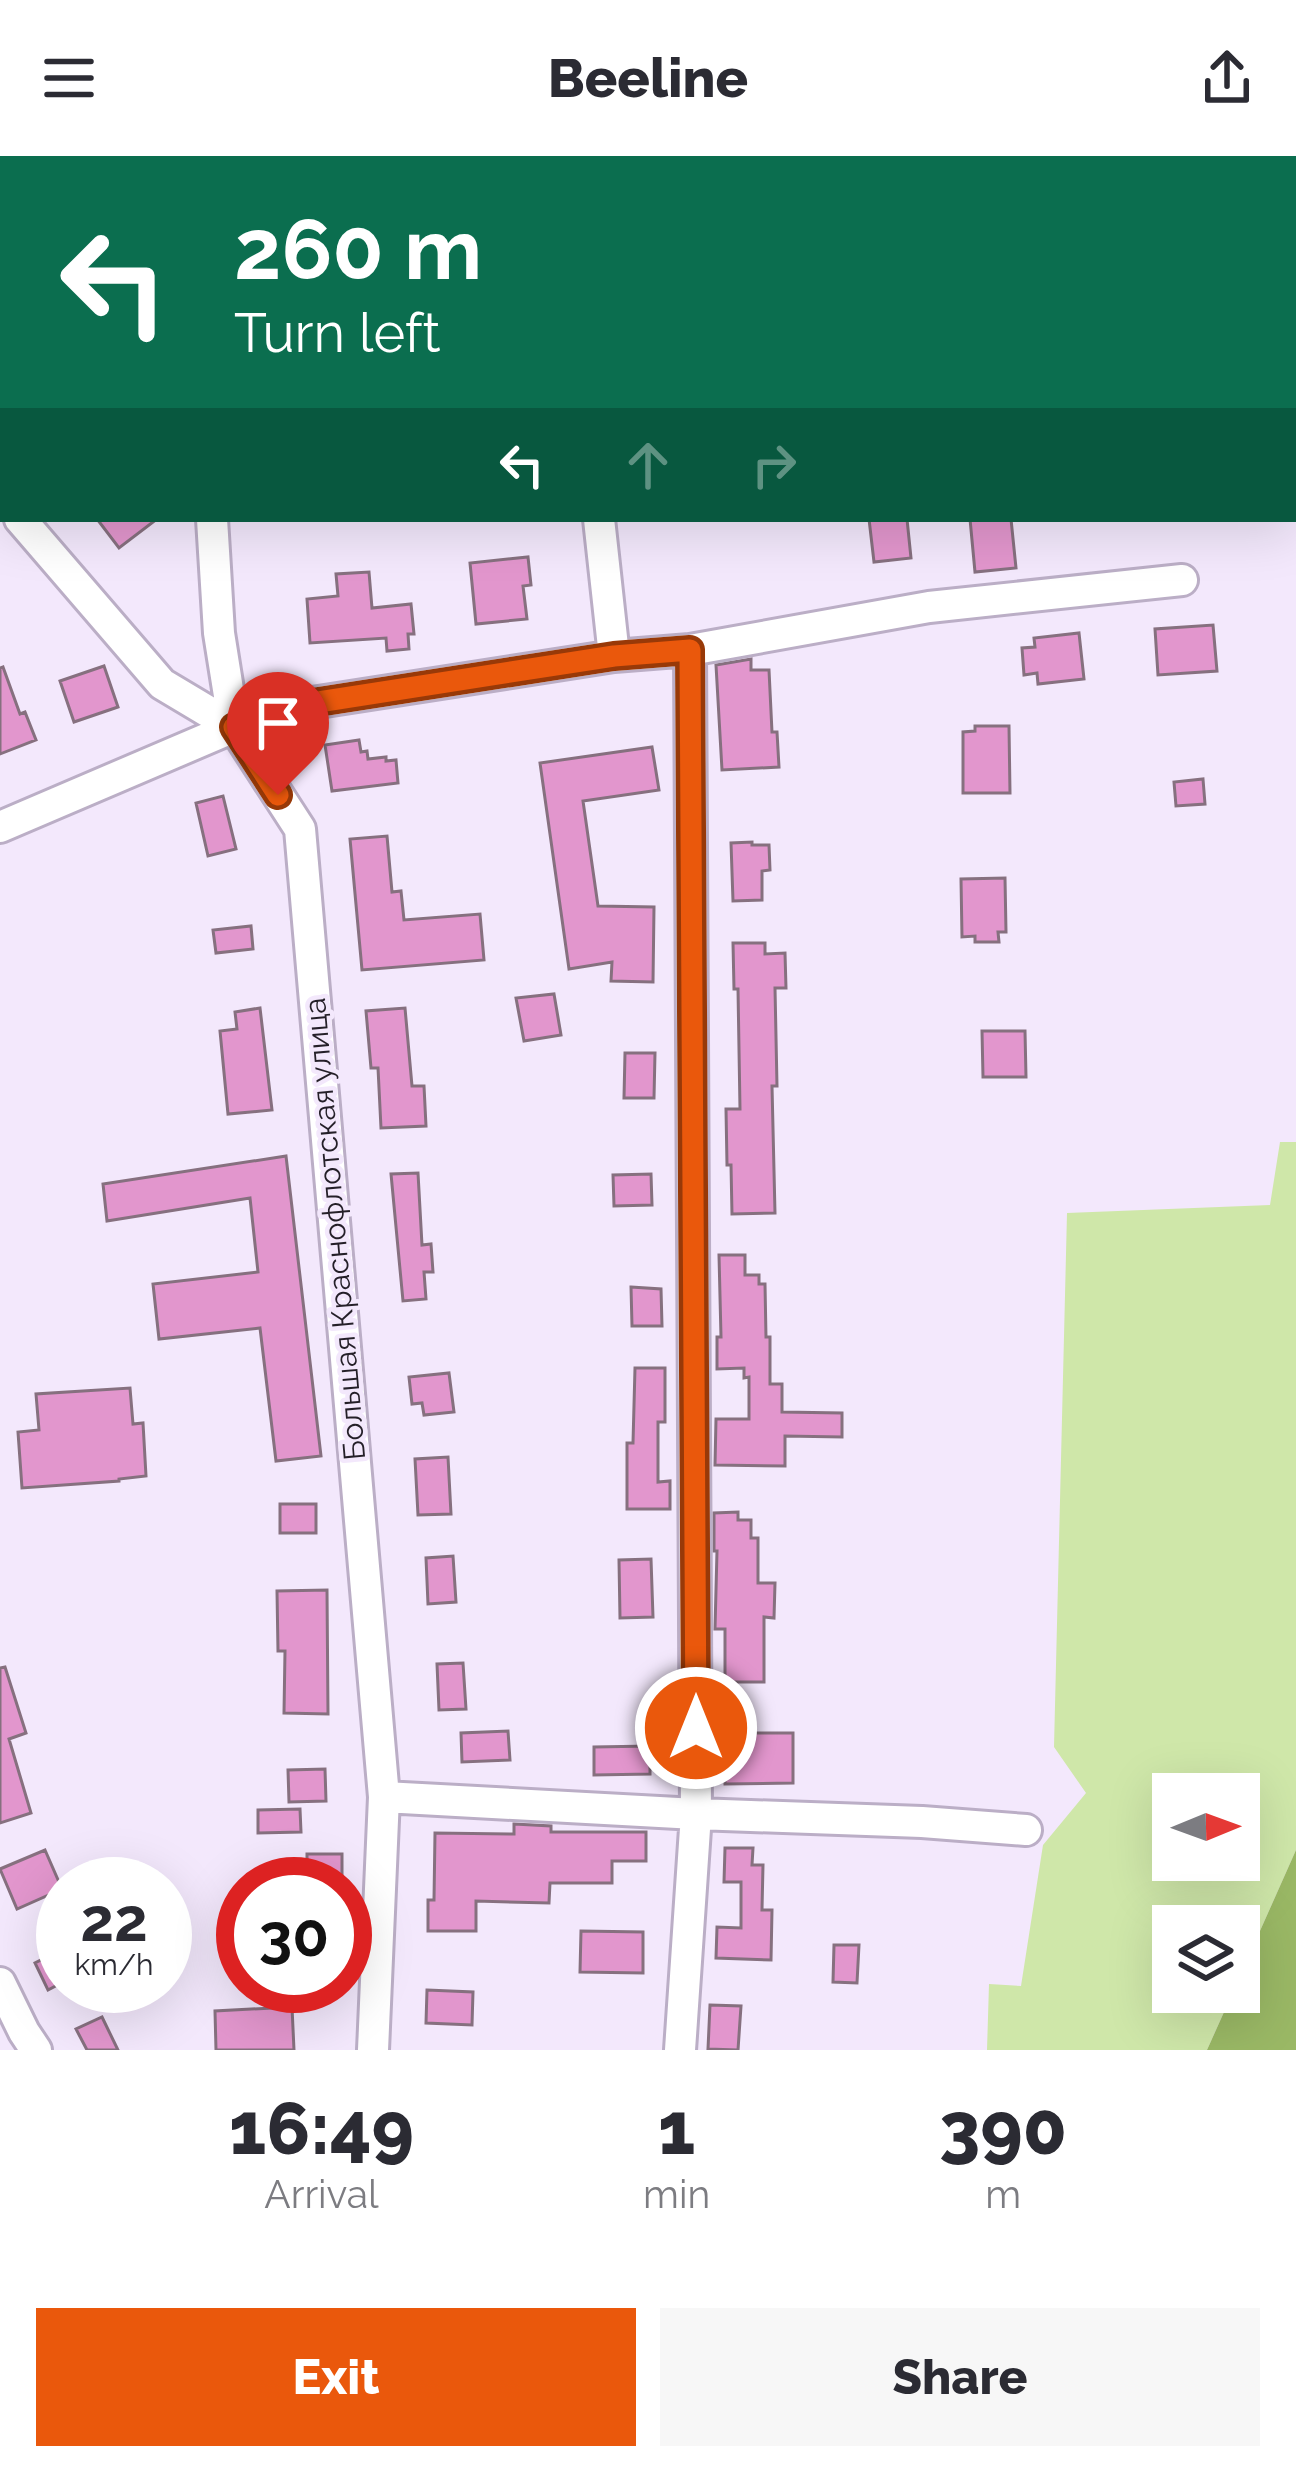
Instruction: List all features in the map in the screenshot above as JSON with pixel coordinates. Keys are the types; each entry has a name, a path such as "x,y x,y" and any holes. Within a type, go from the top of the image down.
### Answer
{"street":[{"name":"Большая Краснофлотская улица","path":"23,522 162,684 234,727 300,829 384,1797 374,2050"},
{"path":"212,522 219,634 234,727"},
{"path":"599,522 614,656"},
{"path":"0,827 234,727 312,703 614,656 690,650 929,608 1182,580"},
{"path":"680,2050 696,1814 690,650"},
{"path":"384,1797 1026,1830"},
{"path":"0,1983 36,2050"}],"green space":[{"path":"1280,1142 1296,1142 1296,1850 1260,1931 1260,1905 1152,1905 1152,2013 1224,2013 1207,2050 987,2050 989,1984 1021,1986 1043,1845 1086,1793 1054,1747 1067,1213 1270,1205"},
{"path":"1296,1850 1296,2050 1207,2050 1224,2013 1260,2013 1260,1931"}],"building":[{"path":"99,522 153,522 119,548"},
{"path":"869,522 907,522 911,558 874,562"},
{"path":"970,522 1011,522 1016,568 975,572"},
{"path":"528,557 531,585 523,586 527,619 476,624 470,563"},
{"path":"369,572 372,608 411,604 414,634 408,634 409,649 387,651 386,638 310,643 307,599 338,596 336,574"},
{"path":"1213,625 1217,671 1158,675 1155,629"},
{"path":"1079,633 1084,679 1038,684 1037,673 1024,675 1022,648 1035,647 1034,638"},
{"path":"751,659 751,670 769,670 779,767 722,770 716,665"},
{"path":"104,666 118,707 74,722 60,681"},
{"path":"0,668 20,714 25,712 36,740 0,754"},
{"path":"975,726 1009,726 1010,793 963,793 963,732 975,731"},
{"path":"359,740 368,759 396,760 398,783 332,791 325,745"},
{"path":"652,747 659,790 583,801 598,906 654,907 653,982 611,981 612,962 569,969 540,763"},
{"path":"1203,779 1205,804 1176,806 1174,782"},
{"path":"223,796 236,849 208,856 196,803"},
{"path":"387,836 392,892 401,891 404,920 480,914 484,960 362,970 350,839"},
{"path":"731,843 769,845 770,870 762,871 762,900 733,901"},
{"path":"1005,878 1006,932 998,932 999,942 962,937 961,879"},
{"path":"251,926 253,949 216,953 213,930"},
{"path":"733,943 765,943 765,954 785,953 786,988 775,988 775,1213 732,1214 726,1109 740,1109"},
{"path":"554,994 561,1035 524,1041 516,998"},
{"path":"260,1008 272,1110 228,1114 220,1031 237,1029 235,1012"},
{"path":"405,1008 412,1086 424,1086 426,1126 381,1128 378,1068 371,1068 366,1011"},
{"path":"982,1031 1025,1031 1026,1077 983,1077"},
{"path":"625,1053 655,1053 654,1098 624,1098"},
{"path":"286,1156 321,1456 276,1461 260,1328 159,1339 153,1284 258,1272 250,1198 107,1221 103,1184"},
{"path":"418,1173 422,1245 431,1244 433,1272 424,1272 426,1299 403,1301 391,1174"},
{"path":"651,1174 652,1205 614,1206 613,1175"},
{"path":"719,1255 745,1255 745,1275 759,1275 759,1284 765,1284 770,1384 782,1384 782,1412 842,1413 842,1437 785,1436 785,1466 715,1465 716,1419 749,1419 749,1377 744,1378 744,1368 717,1369"},
{"path":"631,1287 661,1289 662,1326 632,1326"},
{"path":"635,1368 665,1368 665,1422 658,1422 658,1482 670,1481 670,1509 627,1509 627,1443 633,1443"},
{"path":"449,1373 454,1412 424,1415 422,1403 412,1404 409,1377"},
{"path":"130,1388 133,1424 143,1423 146,1476 22,1488 18,1432 39,1430 36,1394"},
{"path":"448,1457 451,1514 418,1515 415,1459"},
{"path":"280,1504 316,1504 316,1533 280,1533"},
{"path":"738,1512 738,1520 751,1520 751,1538 758,1538 758,1583 775,1583 774,1618 764,1617 764,1682 725,1682 725,1629 715,1629 714,1513"},
{"path":"453,1556 456,1602 428,1604 426,1558"},
{"path":"651,1559 653,1617 620,1618 619,1560"},
{"path":"327,1590 328,1714 284,1713 285,1651 278,1651 277,1591"},
{"path":"463,1663 466,1709 439,1710 437,1664"},
{"path":"5,1667 26,1733 9,1739 31,1813 0,1823 0,1668"},
{"path":"508,1731 510,1760 462,1762 461,1733"},
{"path":"724,1733 793,1733 793,1783 725,1784"},
{"path":"650,1746 650,1774 594,1775 594,1747"},
{"path":"325,1769 326,1801 289,1802 288,1770"},
{"path":"300,1809 301,1832 258,1833 258,1810"},
{"path":"514,1824 551,1826 551,1832 646,1832 646,1861 612,1861 612,1883 550,1883 549,1903 476,1901 476,1931 428,1931 428,1900 434,1900 435,1833 514,1834"},
{"path":"725,1848 753,1848 752,1865 763,1865 762,1910 772,1910 771,1960 716,1958 717,1927 741,1928 741,1882 724,1882"},
{"path":"45,1850 48,1857 36,1857 36,1901 17,1909 0,1869"},
{"path":"307,1854 342,1854 342,1857"},
{"path":"581,1931 643,1932 643,1973 580,1972"},
{"path":"834,1945 859,1945 857,1983 833,1982"},
{"path":"427,1990 473,1992 472,2025 426,2023"},
{"path":"710,2005 741,2006 738,2050 708,2049"},
{"path":"215,2011 292,2013 294,2050 216,2050"},
{"path":"102,2017 118,2050 87,2050 76,2029"}],"route":[{"path":"278,795 234,727 312,703 614,656 690,650 696,1728"}]}
